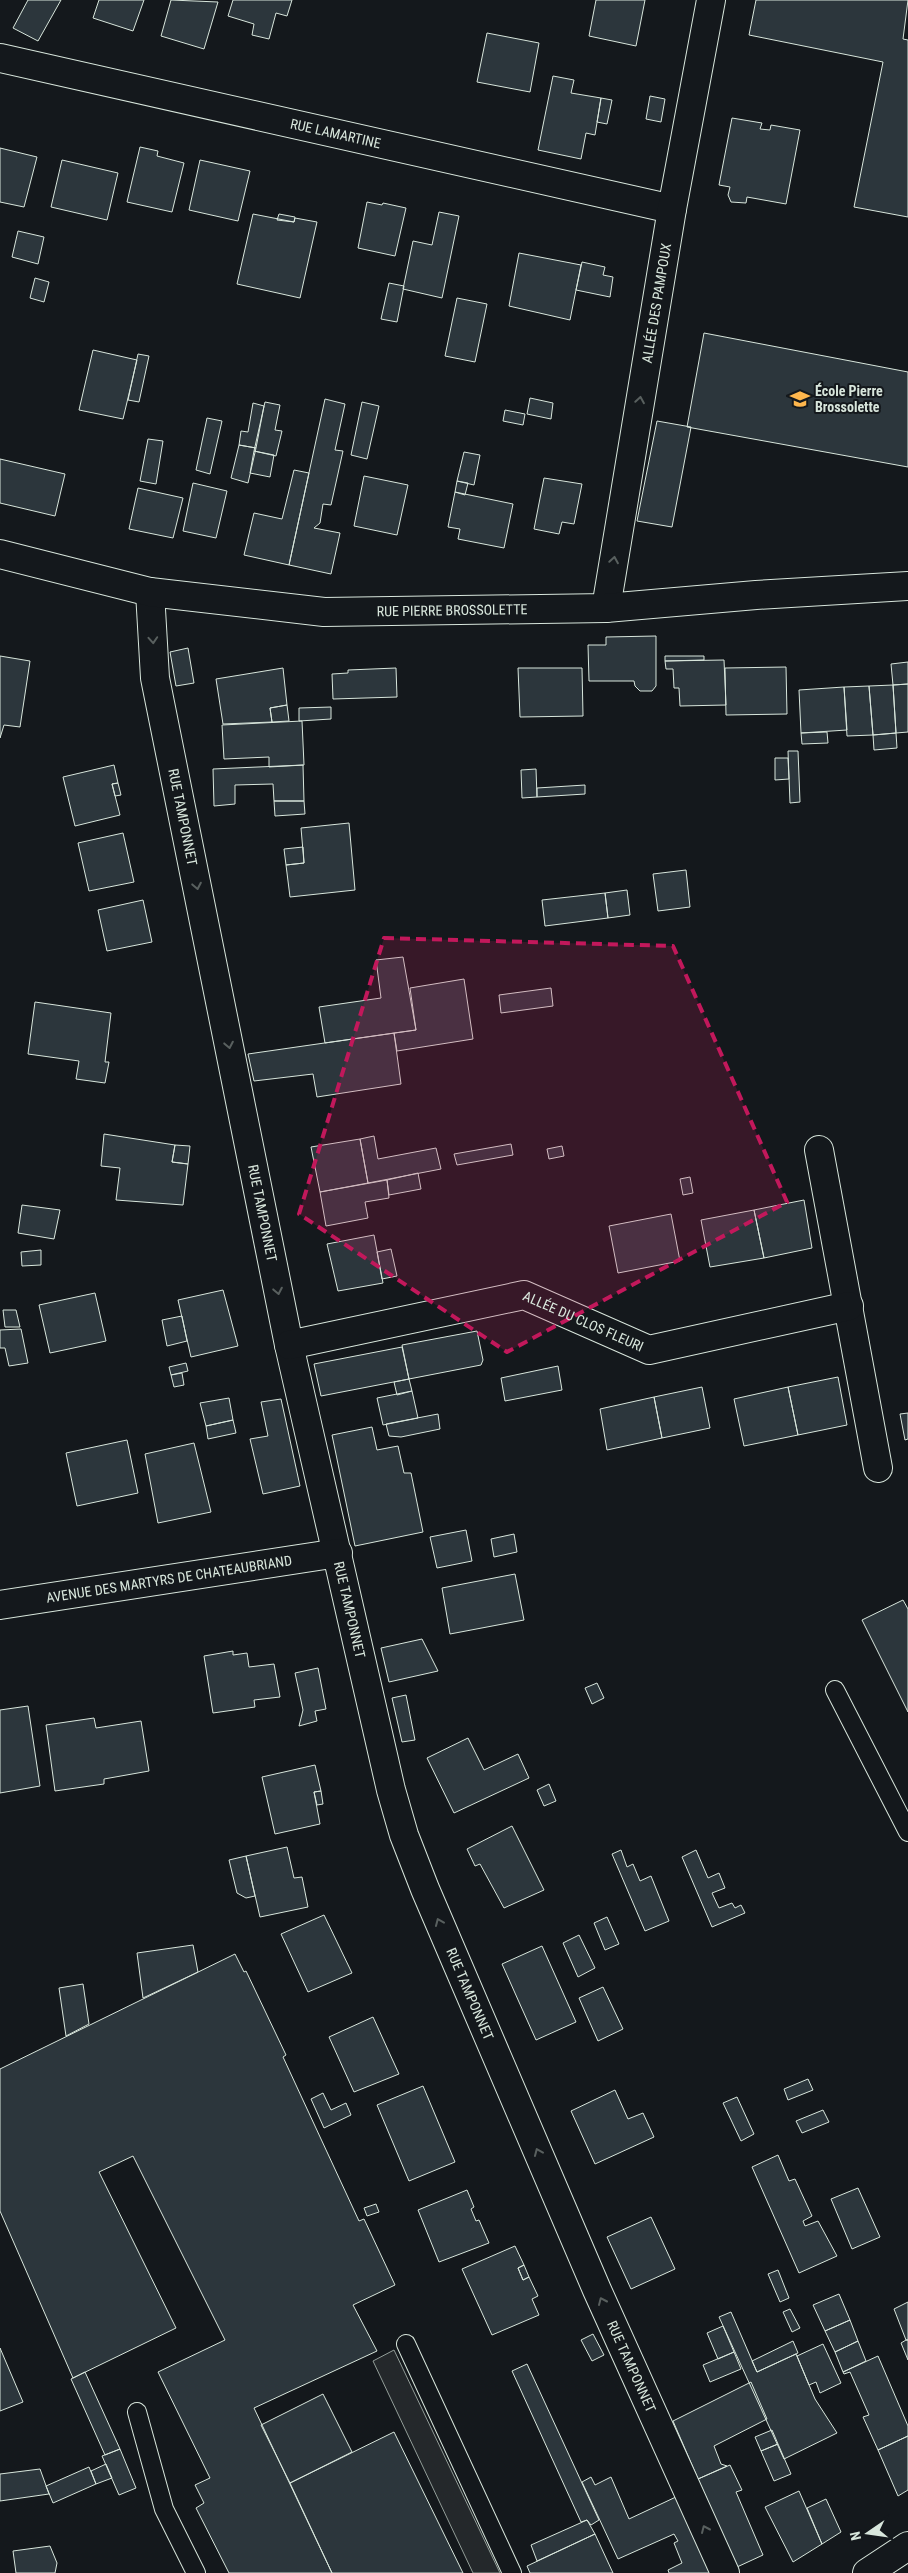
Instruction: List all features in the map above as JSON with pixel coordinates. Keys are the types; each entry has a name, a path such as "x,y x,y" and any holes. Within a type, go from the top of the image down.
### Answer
{"street":[{"name":"ALLÉE DES PAMPOUX","path":"606,608 672,209 711,0"},
{"name":"RUE LAMARTINE","path":"0,58 672,209"},
{"name":"RUE PIERRE BROSSOLETTE","path":"0,554 150,592 324,612 606,608 756,595 908,586"},
{"name":"RUE TAMPONNET","path":"150,592 155,678 289,1346 391,1790 404,1836 594,2281 725,2573"},
{"path":"819,1150 878,1468"},
{"name":"ALLÉE DU CLOS FLEURI","path":"289,1346 524,1295 649,1350 849,1306"},
{"name":"AVENUE DES MARTYRS DE CHATEAUBRIAND","path":"0,1604 338,1553"},
{"path":"867,2573 908,2546"}],"lane":[{"path":"835,1690 908,1832"},
{"path":"406,2344 512,2573"},
{"path":"137,2412 164,2509 196,2573"}],"highlighted area":[{"path":"384,938 673,946 787,1202 507,1352 299,1214"}],"shaded area":[{"path":"394,2350 500,2573 473,2573 373,2361"}],"building":[{"path":"28,0 61,0 38,41 13,28"},
{"path":"99,0 144,0 133,31 93,18"},
{"path":"171,0 218,2 204,49 161,36"},
{"path":"233,0 292,0 287,16 276,13 269,39 252,35 254,24 228,16"},
{"path":"596,0 645,0 636,46 589,36"},
{"path":"756,0 908,0 903,39 908,40 908,217 854,207 883,62 749,35"},
{"path":"487,33 539,43 530,92 477,82"},
{"path":"553,76 574,80 571,93 601,98 595,135 586,133 581,159 538,150"},
{"path":"650,96 665,99 661,122 646,119"},
{"path":"601,98 612,100 607,124 597,122"},
{"path":"732,118 762,123 760,129 770,130 771,125 800,130 786,204 747,197 746,203 731,202 728,195 730,187 719,185"},
{"path":"140,147 158,151 157,156 184,163 172,212 127,202"},
{"path":"0,148 37,157 24,207 0,202"},
{"path":"62,160 118,173 107,220 51,207"},
{"path":"200,160 250,171 238,221 189,210"},
{"path":"367,202 406,208 395,256 358,248"},
{"path":"439,212 459,216 442,298 403,289 413,241 432,245"},
{"path":"253,214 294,222 295,218 317,222 300,298 237,284"},
{"path":"279,214 295,217 294,222 277,220"},
{"path":"18,231 44,237 38,264 12,257"},
{"path":"519,253 581,265 570,320 509,306"},
{"path":"582,262 605,267 603,275 613,277 610,297 576,290"},
{"path":"35,278 49,282 44,302 30,298"},
{"path":"389,283 404,286 397,322 381,319"},
{"path":"457,298 487,304 475,362 445,356"},
{"name":"École Pierre Brossolette","path":"704,333 908,372 908,467 687,427"},
{"path":"93,350 137,360 123,419 79,410"},
{"path":"138,354 149,356 139,402 128,400"},
{"path":"530,398 553,403 551,419 527,414"},
{"path":"325,399 345,404 335,450 343,451 331,505 323,504 320,523 314,528 340,533 331,574 289,565"},
{"path":"265,402 280,405 275,430 282,431 276,456 254,451"},
{"path":"362,402 379,406 367,459 351,455"},
{"path":"253,403 264,406 256,448 239,445 241,431 248,432"},
{"path":"505,410 525,414 523,425 503,421"},
{"path":"207,418 222,421 210,474 196,470"},
{"path":"657,421 691,427 672,527 637,521"},
{"path":"148,439 163,441 156,484 140,481"},
{"path":"239,445 256,448 248,483 231,478"},
{"path":"254,451 274,455 270,477 250,473"},
{"path":"464,452 480,455 474,485 457,481"},
{"path":"0,459 65,474 55,516 0,503"},
{"path":"294,470 309,473 289,565 244,555 254,513 282,519"},
{"path":"364,476 408,485 397,535 354,526"},
{"path":"544,478 582,484 574,524 562,522 559,534 534,529"},
{"path":"457,481 468,483 465,495 455,492"},
{"path":"193,483 227,491 216,538 183,531"},
{"path":"138,488 183,498 173,538 129,529"},
{"path":"455,492 513,504 504,548 458,539 460,529 448,527"},
{"path":"656,636 656,686 652,691 640,691 635,686 634,681 589,681 588,645 606,645 606,637"},
{"path":"188,648 194,683 176,686 170,652"},
{"path":"0,656 30,661 20,727 4,725 0,738"},
{"path":"665,656 704,656 704,660 665,661"},
{"path":"724,660 726,705 680,706 679,688 674,688 673,669 666,669 665,661"},
{"path":"908,662 908,684 893,685 891,664"},
{"path":"786,667 787,714 726,715 725,668"},
{"path":"283,668 287,705 270,708 272,722 223,724 216,679"},
{"path":"396,668 397,697 333,699 332,674 348,673 348,670"},
{"path":"518,668 582,668 583,716 520,717"},
{"path":"908,684 908,732 896,733 893,685"},
{"path":"893,685 896,733 873,735 869,686"},
{"path":"869,686 873,735 847,736 844,687"},
{"path":"844,687 847,730 801,733 799,690"},
{"path":"287,705 289,721 272,722 270,708"},
{"path":"331,707 331,719 299,721 299,708"},
{"path":"302,721 304,765 269,767 269,757 224,759 222,725"},
{"path":"827,732 828,743 802,744 801,733"},
{"path":"896,733 897,748 874,750 873,735"},
{"path":"788,751 798,751 800,802 790,803"},
{"path":"775,758 788,758 789,779 775,780"},
{"path":"114,765 118,783 112,784 120,815 75,826 63,777"},
{"path":"303,765 304,801 274,801 273,784 235,785 235,804 214,806 213,769"},
{"path":"536,769 537,797 522,798 521,770"},
{"path":"118,783 121,795 115,796 112,784"},
{"path":"585,785 585,794 537,797 537,788"},
{"path":"274,801 304,801 305,814 275,816"},
{"path":"349,823 355,890 290,897 286,865 304,863 301,828"},
{"path":"123,833 134,882 89,891 78,843"},
{"path":"303,847 304,863 286,865 284,849"},
{"path":"686,870 690,907 658,911 653,874"},
{"path":"627,890 630,915 608,918 605,893"},
{"path":"605,893 608,918 545,926 542,900"},
{"path":"143,900 152,942 107,951 98,910"},
{"path":"403,957 416,1030 325,1043 319,1007 381,998 376,960"},
{"path":"464,979 473,1039 397,1051 394,1033 416,1030 410,988"},
{"path":"551,988 553,1006 501,1013 499,995"},
{"path":"35,1002 111,1013 105,1062 109,1062 105,1083 76,1079 79,1061 28,1054"},
{"path":"394,1033 401,1084 317,1097 313,1074 254,1081 248,1054"},
{"path":"104,1134 175,1145 172,1162 188,1164 183,1205 116,1200 120,1168 101,1166"},
{"path":"374,1136 378,1159 436,1148 441,1169 368,1183 360,1139"},
{"path":"360,1139 368,1183 320,1192 311,1147"},
{"path":"511,1144 513,1155 457,1165 454,1154"},
{"path":"175,1145 190,1146 188,1164 172,1162"},
{"path":"562,1146 564,1156 549,1159 547,1149"},
{"path":"418,1173 421,1189 389,1195 387,1180"},
{"path":"690,1177 693,1193 683,1195 680,1179"},
{"path":"387,1180 389,1198 365,1202 368,1218 326,1226 320,1192"},
{"path":"804,1200 812,1248 764,1258 754,1210"},
{"path":"22,1205 60,1210 54,1239 18,1233"},
{"path":"754,1210 764,1258 710,1267 701,1220"},
{"path":"671,1214 680,1261 618,1273 609,1226"},
{"path":"374,1235 383,1283 338,1291 327,1244"},
{"path":"391,1249 397,1276 382,1279 377,1252"},
{"path":"41,1250 41,1265 22,1266 21,1252"},
{"path":"223,1290 238,1346 191,1357 178,1300"},
{"path":"95,1293 106,1341 50,1353 39,1305"},
{"path":"3,1310 16,1310 20,1327 5,1327"},
{"path":"182,1316 187,1341 167,1346 162,1320"},
{"path":"21,1329 28,1363 9,1366 5,1348 0,1348 0,1330"},
{"path":"477,1331 483,1360 481,1365 409,1379 402,1345"},
{"path":"402,1347 409,1379 321,1396 314,1364"},
{"path":"186,1363 188,1371 171,1375 169,1367"},
{"path":"558,1366 562,1390 505,1401 501,1378"},
{"path":"182,1373 184,1385 174,1387 171,1375"},
{"path":"838,1377 847,1425 798,1435 788,1387"},
{"path":"409,1379 412,1391 397,1395 394,1382"},
{"path":"702,1387 710,1428 662,1438 654,1397"},
{"path":"788,1387 798,1435 744,1446 734,1399"},
{"path":"412,1391 418,1418 383,1425 377,1398"},
{"path":"654,1397 662,1438 607,1450 600,1409"},
{"path":"229,1398 233,1420 206,1426 200,1403"},
{"path":"281,1399 300,1486 263,1494 250,1439 268,1436 261,1402"},
{"path":"908,1413 908,1439 905,1440 900,1414"},
{"path":"438,1414 440,1429 401,1437 389,1436 386,1424"},
{"path":"233,1420 236,1433 208,1439 206,1426"},
{"path":"372,1427 377,1450 398,1446 404,1473 411,1473 423,1532 355,1546 332,1435"},
{"path":"127,1440 138,1493 77,1506 66,1453"},
{"path":"194,1443 211,1512 158,1523 145,1454"},
{"path":"466,1530 472,1561 437,1568 430,1537"},
{"path":"514,1534 517,1552 494,1557 491,1539"},
{"path":"515,1574 524,1620 450,1634 442,1588"},
{"path":"903,1600 908,1609 908,1712 862,1620"},
{"path":"422,1639 438,1671 389,1682 381,1648"},
{"path":"233,1651 233,1655 247,1653 249,1667 274,1664 280,1697 254,1700 255,1707 213,1713 204,1656"},
{"path":"318,1668 326,1709 315,1711 317,1721 299,1726 303,1710 295,1673"},
{"path":"597,1683 604,1698 592,1704 585,1688"},
{"path":"406,1695 415,1740 402,1742 392,1698"},
{"path":"28,1706 40,1786 0,1793 0,1710"},
{"path":"94,1718 96,1728 141,1721 149,1771 104,1779 104,1784 55,1791 46,1725"},
{"path":"468,1738 484,1770 518,1754 529,1778 454,1813 427,1758"},
{"path":"315,1765 321,1791 314,1792 320,1824 275,1834 262,1777"},
{"path":"549,1784 556,1801 544,1806 537,1790"},
{"path":"321,1791 323,1804 317,1805 314,1792"},
{"path":"512,1826 544,1890 504,1908 480,1864 475,1866 467,1849"},
{"path":"287,1847 294,1878 302,1877 308,1907 260,1917 246,1856"},
{"path":"621,1850 627,1867 633,1864 640,1881 651,1876 669,1921 645,1931 612,1854"},
{"path":"696,1850 708,1878 719,1873 725,1888 712,1893 719,1908 732,1903 735,1908 741,1905 745,1913 712,1927 682,1857"},
{"path":"246,1856 255,1896 246,1898 237,1893 229,1860"},
{"path":"324,1915 352,1973 308,1992 281,1934"},
{"path":"607,1917 619,1944 605,1950 594,1923"},
{"path":"579,1935 595,1968 578,1977 563,1943"},
{"path":"193,1945 198,1972 143,1998 137,1953"},
{"path":"542,1946 576,2022 536,2040 502,1964"},
{"path":"235,1954 244,1972 246,1971 286,2055 283,2057 359,2221 364,2219 395,2285 353,2305 377,2351 254,2408 332,2573 229,2573 196,2508 204,2503 195,2485 210,2478 158,2372 225,2340 133,2156 99,2172 176,2328 73,2378 0,2211 0,2069"},
{"path":"83,1984 89,2024 66,2036 59,1988"},
{"path":"603,1987 623,2029 598,2041 579,1998"},
{"path":"373,2017 399,2074 354,2092 329,2037"},
{"path":"808,2079 813,2090 788,2100 784,2089"},
{"path":"423,2086 455,2162 409,2181 377,2105"},
{"path":"615,2090 628,2119 643,2113 654,2137 595,2164 571,2111"},
{"path":"323,2093 331,2110 346,2103 351,2115 324,2128 311,2099"},
{"path":"737,2097 754,2134 741,2141 723,2103"},
{"path":"823,2110 829,2122 802,2133 796,2121"},
{"path":"778,2155 789,2181 795,2179 812,2216 803,2221 805,2226 818,2221 837,2256 799,2273 752,2167"},
{"path":"858,2188 880,2237 852,2249 831,2199"},
{"path":"467,2190 474,2207 471,2209 476,2221 479,2220 489,2243 439,2262 418,2210"},
{"path":"376,2204 379,2212 367,2216 364,2208"},
{"path":"651,2217 675,2269 631,2289 607,2237"},
{"path":"515,2246 524,2265 518,2268 523,2280 529,2277 538,2296 532,2299 539,2315 492,2335 462,2269"},
{"path":"524,2265 529,2277 523,2280 518,2268"},
{"path":"778,2270 789,2298 780,2302 768,2274"},
{"path":"839,2294 850,2320 825,2331 813,2305"},
{"path":"908,2302 908,2340 906,2340 894,2309"},
{"path":"790,2309 800,2328 792,2332 783,2312"},
{"path":"731,2312 757,2372 796,2354 815,2399 837,2433 784,2459 719,2317"},
{"path":"850,2320 858,2341 835,2352 825,2331"},
{"path":"723,2326 734,2352 718,2359 707,2333"},
{"path":"593,2334 604,2355 592,2361 581,2340"},
{"path":"908,2340 908,2360 901,2343"},
{"path":"793,2341 798,2353 757,2372 752,2361"},
{"path":"858,2341 866,2361 843,2372 835,2352"},
{"path":"823,2344 841,2383 820,2393 816,2382 809,2385 797,2356"},
{"path":"0,2348 23,2402 0,2411"},
{"path":"734,2352 741,2369 710,2382 703,2365"},
{"path":"878,2356 908,2426 908,2436 878,2450 863,2417 869,2415 850,2372 844,2374 843,2372"},
{"path":"527,2364 599,2520 591,2525 587,2520 581,2522 512,2371"},
{"path":"85,2372 120,2449 105,2455 71,2379"},
{"path":"751,2382 767,2419 714,2446 721,2464 727,2466 698,2479 673,2421"},
{"path":"323,2394 352,2452 290,2483 261,2425"},
{"path":"772,2430 778,2444 761,2451 755,2437"},
{"path":"394,2432 463,2573 332,2573 290,2483"},
{"path":"908,2436 908,2490 898,2496 878,2450"},
{"path":"778,2444 791,2474 774,2481 761,2451"},
{"path":"120,2449 136,2488 119,2495 102,2456"},
{"path":"106,2464 112,2478 96,2484 91,2471"},
{"path":"730,2465 742,2490 736,2492 763,2555 737,2567 698,2479"},
{"path":"89,2467 96,2484 53,2503 46,2486"},
{"path":"40,2469 49,2494 0,2501 0,2474"},
{"path":"591,2477 595,2485 611,2477 629,2519 678,2496 714,2573 669,2573 668,2570 682,2563 674,2543 678,2541 674,2534 618,2559 582,2482"},
{"path":"799,2491 822,2544 793,2562 765,2507"},
{"path":"826,2499 841,2532 822,2544 807,2508"},
{"path":"587,2520 595,2534 537,2561 531,2545"},
{"path":"595,2534 613,2573 530,2573 527,2566"},
{"path":"50,2546 57,2563 55,2573 16,2573 13,2551"}],"place":[{"name":"École Pierre Brossolette","path":"800,399"}]}
